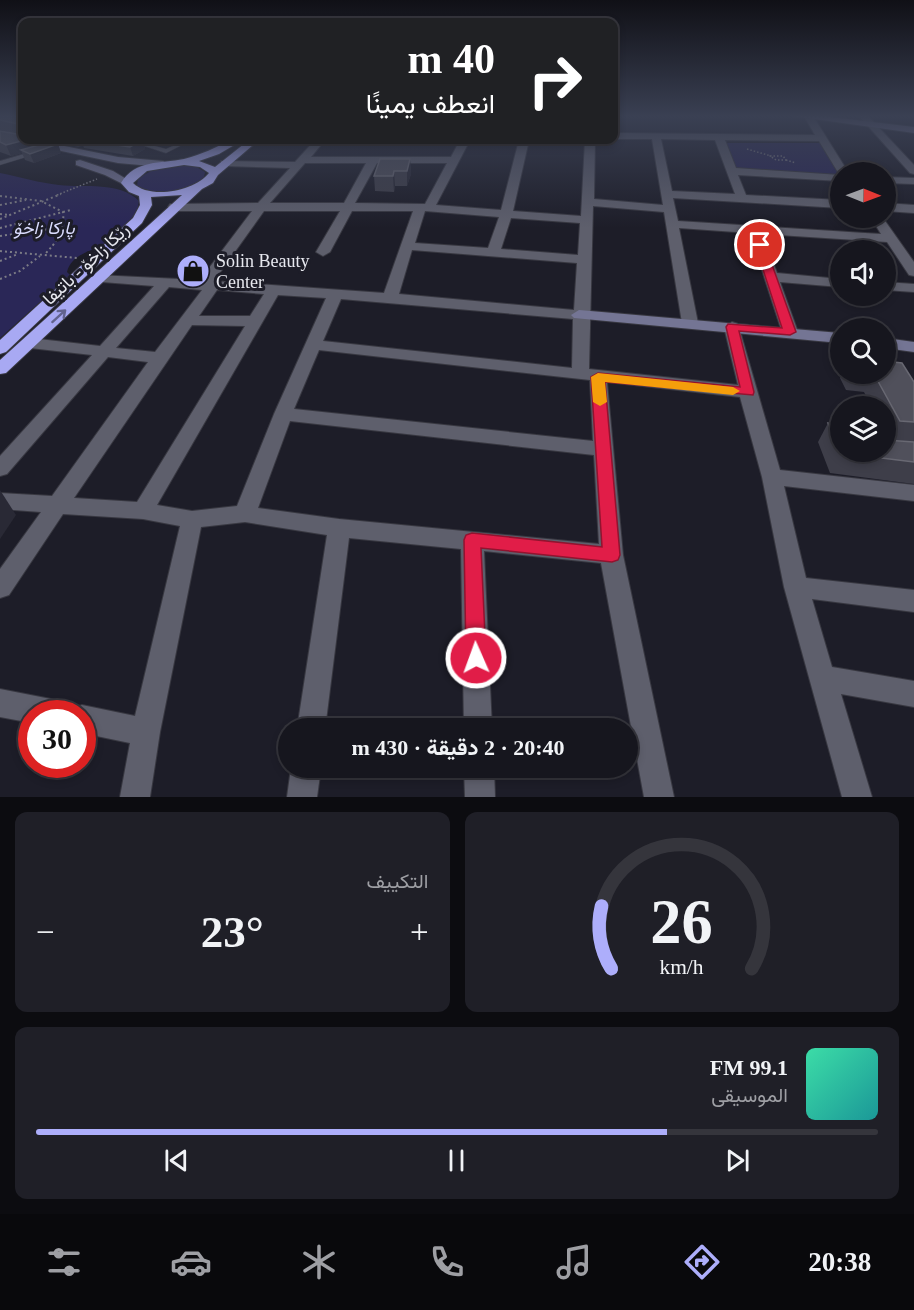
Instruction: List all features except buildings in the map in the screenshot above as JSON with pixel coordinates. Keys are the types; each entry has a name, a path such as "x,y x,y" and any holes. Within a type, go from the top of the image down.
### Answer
{"highway":[{"path":"176,206 171,201 145,201 129,188 127,183 134,174 163,164 184,162 211,153"},
{"path":"184,162 208,166 214,173 237,153"},
{"name":"رێکا زاخۆ - باتیفا","path":"0,369 102,278 176,206 207,182 214,173"},
{"path":"145,201 198,187"},
{"name":"رێکا زاخۆ - باتیفا","path":"0,348 138,220 145,201"}],"main road":[{"path":"56,153 109,173 127,183"},
{"path":"84,153 129,162 163,164"},
{"path":"109,173 125,170 129,162"},
{"path":"579,315 690,322 830,337"},
{"path":"896,345 914,347"}],"street":[{"path":"0,588 187,320 207,286 261,207 307,153"},
{"path":"390,298 407,246 424,207 457,153"},
{"path":"493,252 506,214 521,153"},
{"path":"590,153 579,315 604,449 612,555 659,797"},
{"path":"659,153 690,322"},
{"path":"725,153 742,199"},
{"path":"897,153 914,171"},
{"path":"323,252 373,160"},
{"path":"225,163 453,160"},
{"path":"732,171 830,177"},
{"path":"896,180 914,181"},
{"path":"666,194 830,203"},
{"path":"588,202 669,208"},
{"path":"176,206 424,207 587,220"},
{"path":"896,208 914,209"},
{"path":"672,224 891,238"},
{"path":"884,228 914,272"},
{"path":"755,230 790,332"},
{"path":"407,246 583,259"},
{"path":"771,277 830,282"},
{"path":"102,278 390,298 579,315"},
{"path":"0,469 164,284"},
{"path":"896,287 914,288"},
{"path":"143,511 273,291"},
{"path":"245,514 283,414 335,295"},
{"path":"187,320 255,321"},
{"path":"732,327 772,477 796,587 857,797"},
{"path":"30,343 159,358"},
{"path":"315,345 748,392"},
{"path":"283,414 604,449"},
{"path":"772,477 914,493"},
{"path":"0,501 143,511 192,520 245,514 339,528 612,555"},
{"path":"135,797 146,732 192,520"},
{"path":"313,718 339,528"},
{"path":"472,540 478,718"},
{"path":"796,587 914,601"},
{"path":"822,678 914,694"},
{"path":"0,703 18,707"},
{"path":"96,722 146,732"},
{"path":"302,797 305,778"},
{"path":"479,778 480,797"}],"lane":[{"path":"0,163 24,153"}],"path":[{"path":"762,153 771,156"},
{"path":"0,219 109,173"},
{"path":"0,196 43,202 63,212"},
{"path":"0,205 31,199"},
{"path":"0,228 71,210"},
{"path":"0,279 20,271 58,241 65,227 63,212"},
{"path":"0,214 12,215"},
{"path":"0,236 65,227"},
{"path":"0,251 94,260"},
{"path":"0,261 20,253"}],"green space":[{"path":"730,153 826,153 832,162 830,176 737,172"},
{"path":"174,165 195,166 205,172 204,177 190,186 172,191 153,191 137,186 138,178 153,170"},
{"name":"پارکا زاخۆ","path":"0,173 52,184 122,190 139,201 136,213 120,231 104,245 72,261 67,272 70,275 0,338"}],"slow traffic":[{"path":"600,402 598,377 733,391"}],"place":[{"name":"Solin Beauty Center","path":"193,271"}],"route":[{"path":"476,658 472,540 612,555 598,377 748,392 732,327 790,332 760,245"}]}
